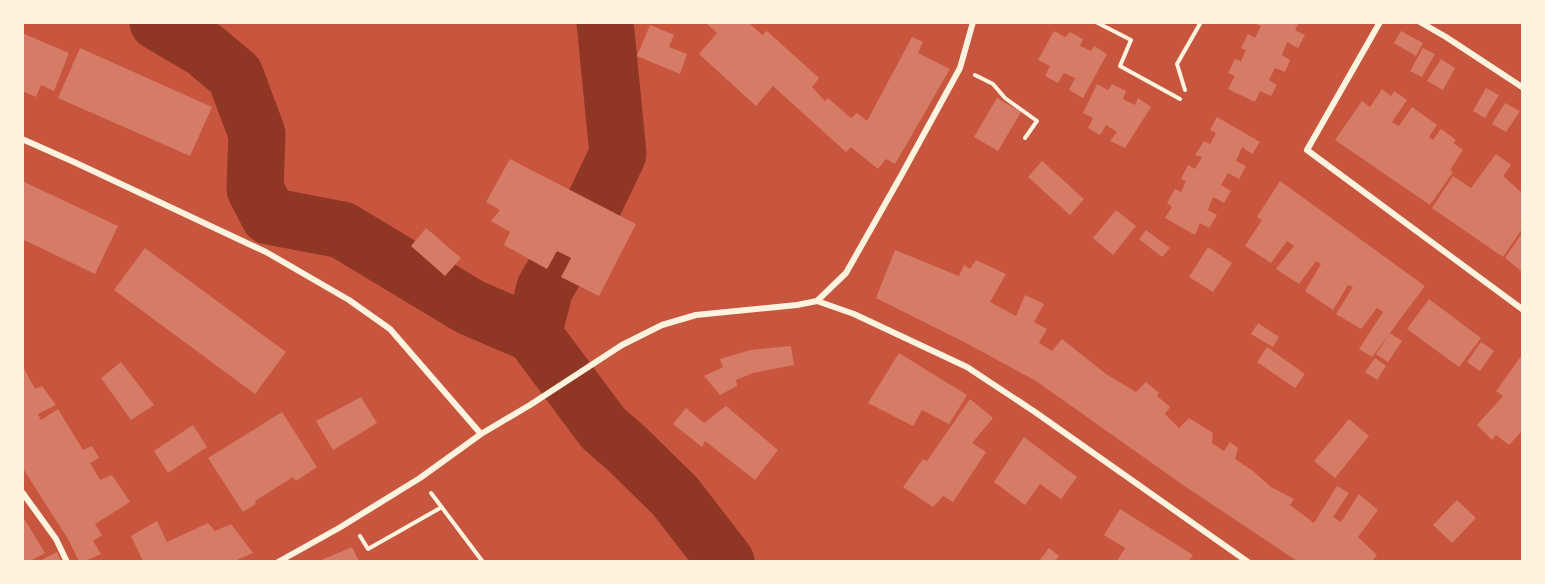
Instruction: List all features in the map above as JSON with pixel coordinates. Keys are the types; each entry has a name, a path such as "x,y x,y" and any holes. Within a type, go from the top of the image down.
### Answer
{"street":[{"path":"817,301 846,273 902,174 960,68 973,22"},
{"path":"1380,22 1307,150 1522,309"},
{"path":"1420,22 1522,87"},
{"path":"22,139 267,252 349,300 390,329 481,434"},
{"path":"278,561 339,528 420,478 481,434 622,345 662,326 696,315 817,301 854,314 967,367 1248,561"},
{"path":"22,492 56,539 67,561"}],"path":[{"path":"1096,22 1131,40 1120,66 1180,99"},
{"path":"1185,90 1177,64 1201,22"},
{"path":"960,68 993,84 1005,98 1037,120 1025,138"},
{"path":"357,532 368,549 442,507 483,561"}],"building":[{"path":"705,22 748,22 762,35 767,31 819,78 812,87 825,101 828,98 851,118 857,113 867,121 912,37 923,42 918,53 950,69 895,164 886,159 878,169 851,147 846,152 773,86 756,106 699,54 717,33"},
{"path":"1251,22 1299,22 1295,30 1305,35 1298,48 1287,42 1282,55 1290,60 1285,72 1275,68 1269,80 1277,85 1271,96 1260,91 1255,102 1228,89 1235,76 1228,73 1235,59 1241,61 1246,50 1241,48 1248,34 1255,38 1261,26"},
{"path":"650,25 674,35 669,47 687,54 680,74 637,56"},
{"path":"1054,31 1065,37 1070,32 1083,39 1080,46 1091,51 1094,46 1107,54 1083,98 1069,90 1075,78 1064,73 1058,83 1045,76 1050,66 1038,60"},
{"path":"1401,31 1423,43 1416,56 1394,43"},
{"path":"22,33 69,53 54,91 41,85 36,97 22,91"},
{"path":"80,48 212,107 190,156 58,98"},
{"path":"1423,48 1435,54 1422,77 1410,71"},
{"path":"1441,59 1455,68 1443,90 1427,81"},
{"path":"1097,84 1108,90 1112,84 1126,91 1123,99 1135,105 1138,98 1151,107 1125,148 1110,141 1117,132 1106,125 1100,135 1088,128 1093,118 1083,113"},
{"path":"1486,88 1499,95 1485,118 1473,111"},
{"path":"1382,89 1391,96 1394,91 1407,100 1392,122 1399,126 1412,107 1437,125 1429,137 1433,140 1441,129 1456,140 1453,143 1463,150 1450,170 1453,172 1430,205 1335,140 1362,101 1370,107"},
{"path":"997,98 1021,112 998,151 974,137"},
{"path":"1505,103 1520,111 1506,132 1492,124"},
{"path":"1217,117 1260,142 1252,154 1242,147 1236,161 1246,166 1239,179 1228,173 1221,185 1231,191 1224,203 1213,197 1208,210 1217,215 1209,228 1200,223 1195,235 1165,218 1172,207 1167,203 1175,189 1181,192 1186,181 1181,179 1188,165 1195,169 1202,157 1195,155 1204,141 1210,144 1216,133 1210,130"},
{"path":"1496,154 1511,165 1503,176 1522,193 1520,223 1522,229 1503,257 1432,208 1453,176 1471,188"},
{"path":"510,159 636,224 599,296 561,277 571,258 557,251 547,269 504,245 510,232 491,221 500,210 486,202"},
{"path":"1042,161 1084,199 1070,215 1028,177"},
{"path":"22,181 118,226 95,274 22,239"},
{"path":"1280,181 1425,286 1372,357 1359,349 1383,312 1377,308 1361,329 1336,314 1353,287 1348,285 1333,310 1305,291 1321,264 1316,261 1299,284 1276,269 1294,246 1287,241 1271,263 1245,246 1262,220 1257,217"},
{"path":"1116,210 1136,226 1113,255 1093,238"},
{"path":"426,228 461,258 445,276 411,246"},
{"path":"1146,230 1170,248 1162,257 1139,239"},
{"path":"1522,233 1522,272 1505,258"},
{"path":"1208,247 1232,263 1213,292 1189,277"},
{"path":"145,248 286,352 255,394 114,290"},
{"path":"895,250 959,276 964,265 970,269 976,260 1006,274 990,302 1016,316 1025,295 1044,304 1034,322 1047,329 1039,343 1052,351 1062,339 1106,374 1136,392 1146,382 1170,407 1165,414 1179,428 1189,418 1213,433 1212,443 1224,451 1230,442 1238,448 1235,459 1271,487 1294,499 1290,505 1314,523 1337,486 1349,493 1333,517 1341,522 1359,494 1378,510 1358,537 1377,555 1372,561 1297,561 1183,485 1036,381 876,298"},
{"path":"1429,299 1481,338 1459,367 1407,329"},
{"path":"1258,323 1279,337 1273,347 1251,334"},
{"path":"1390,333 1402,341 1388,362 1376,354"},
{"path":"1481,342 1494,351 1480,371 1467,362"},
{"path":"791,346 794,365 753,373 736,380 737,386 720,395 704,376 723,367 720,359 750,350"},
{"path":"1267,347 1305,374 1295,388 1257,362"},
{"path":"899,353 967,395 949,424 922,410 913,426 868,403"},
{"path":"1522,355 1522,431 1509,445 1496,435 1492,440 1477,425 1503,396 1496,391"},
{"path":"1375,358 1386,366 1377,380 1365,372"},
{"path":"121,362 154,405 131,420 101,378"},
{"path":"22,365 35,389 42,386 56,405 38,414 41,420 58,409 83,450 92,446 99,458 90,463 100,480 112,475 130,502 95,524 102,535 93,541 101,554 85,561 79,561 68,539 22,467"},
{"path":"361,397 377,423 333,450 316,421"},
{"path":"970,399 993,418 972,443 986,452 953,502 943,496 933,507 903,487 923,459 927,461"},
{"path":"726,406 778,450 755,480 705,441 702,447 673,424 686,408 704,423"},
{"path":"282,412 317,467 296,481 293,477 255,501 256,504 243,512 208,458"},
{"path":"1349,419 1369,436 1335,478 1314,461"},
{"path":"193,425 207,447 168,473 154,451"},
{"path":"1024,437 1077,477 1061,499 1040,484 1025,505 994,482"},
{"path":"1457,500 1476,518 1452,543 1433,525"},
{"path":"1120,509 1193,555 1189,561 1117,561 1125,548 1104,535"},
{"path":"22,515 45,553 30,561 22,561"},
{"path":"157,521 167,542 208,523 215,531 231,524 253,553 234,561 143,561 131,536"},
{"path":"352,547 359,561 319,561"},
{"path":"1049,548 1059,556 1055,561 1039,561"},
{"path":"57,552 61,561 39,561"}],"waterway":[{"path":"158,22 204,49 235,75 257,134 255,189 269,216 342,230 470,307 533,334"},
{"path":"595,202 618,154 605,22"},
{"path":"575,237 545,288 533,334 603,428 675,496 726,562"}]}
